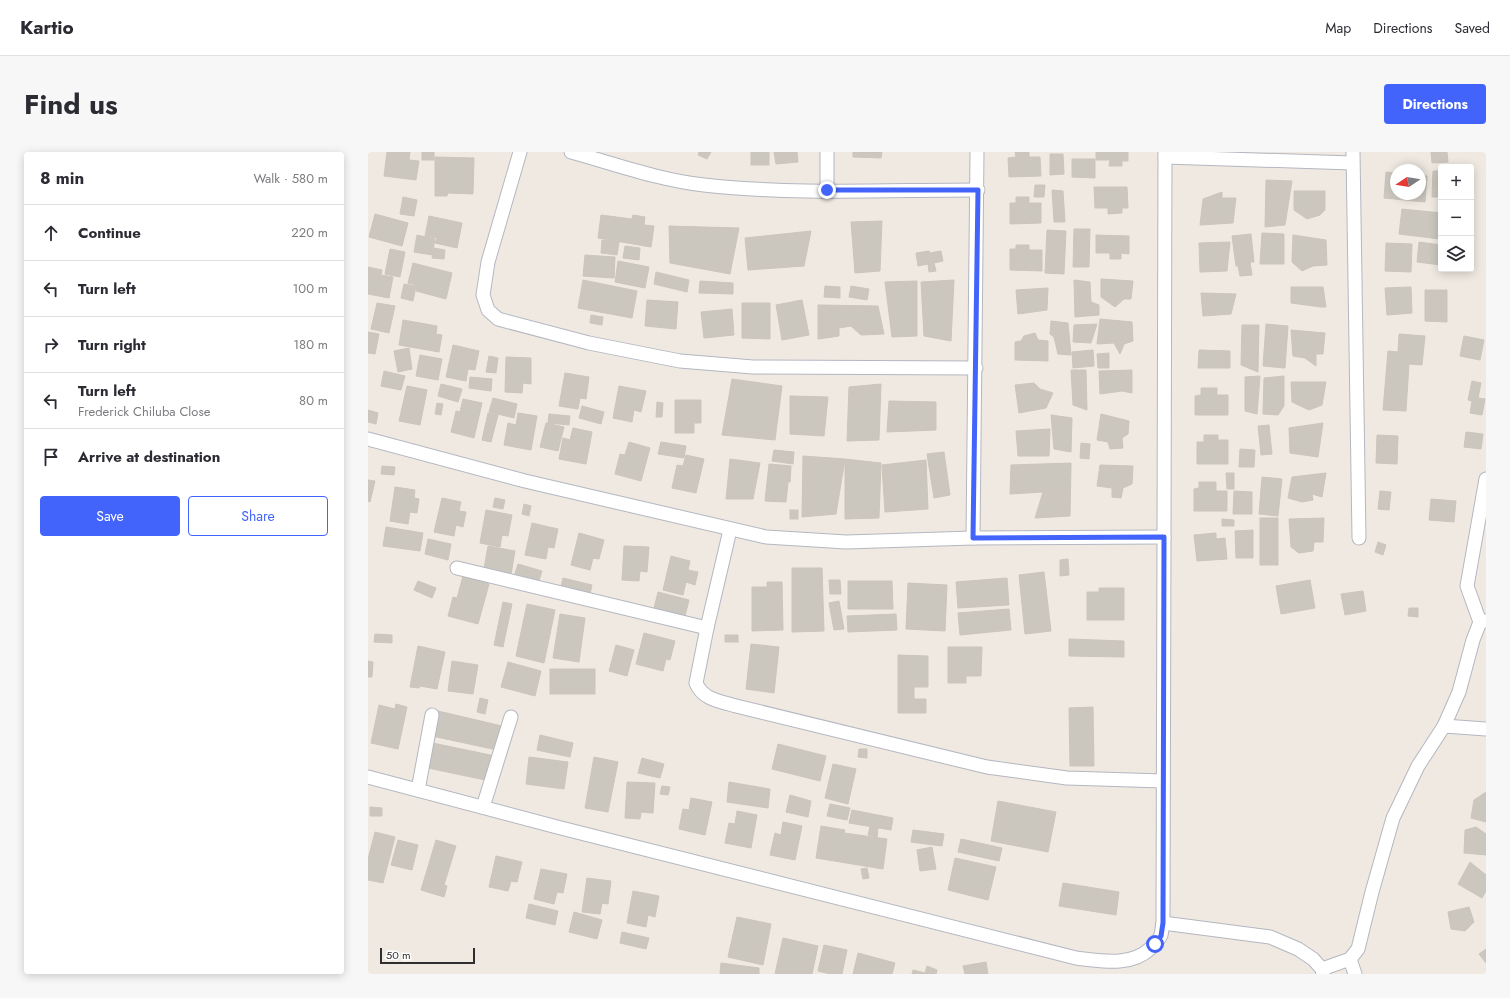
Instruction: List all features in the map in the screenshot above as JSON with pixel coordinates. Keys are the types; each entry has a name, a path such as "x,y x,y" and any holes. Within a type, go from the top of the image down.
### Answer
{"street":[{"path":"520,152 488,262 483,295 488,310 498,319 589,343 680,361 753,367 976,368"},
{"path":"571,152 659,176 703,185 760,190 978,190"},
{"path":"827,152 827,190"},
{"path":"973,538 978,190 977,152"},
{"path":"368,777 565,829 1076,958 1118,962 1134,959 1147,952 1161,936 1163,923 1165,155 1352,158 1359,538"},
{"path":"368,439 525,480 730,530 766,537 846,542 973,538 1164,537"},
{"path":"1163,923 1270,937 1298,949 1313,959 1322,972 1350,959 1358,949 1393,818 1418,766 1444,726 1459,692 1473,640 1483,622 1467,586 1486,479"},
{"path":"730,530 696,683 699,690 706,696 743,708 987,767 1067,778 1163,782"},
{"path":"457,568 707,628"},
{"path":"418,790 432,715"},
{"path":"483,807 511,716"},
{"path":"1444,726 1486,729"},
{"path":"1350,959 1355,974"}],"building":[{"path":"387,152 410,152 409,160 419,161 416,180 384,176"},
{"path":"422,152 434,152 434,160 422,160"},
{"path":"699,152 711,152 707,159 698,155"},
{"path":"751,152 769,152 769,165 751,165"},
{"path":"774,152 797,152 798,162 776,164"},
{"path":"853,152 882,152 881,158 853,157"},
{"path":"1015,152 1029,152 1029,157 1040,157 1041,176 1009,177 1008,158 1016,157"},
{"path":"1096,152 1128,152 1128,161 1122,161 1122,166 1109,166 1110,160 1096,160"},
{"path":"1431,152 1447,152 1448,162 1432,163"},
{"path":"1050,154 1063,154 1064,174 1050,175"},
{"path":"435,157 474,158 473,194 448,193 447,196 435,196"},
{"path":"1072,159 1095,159 1095,178 1072,177"},
{"path":"1433,171 1438,171 1438,197 1432,197"},
{"path":"1386,172 1390,172 1390,199 1384,198"},
{"path":"1266,180 1292,181 1285,225 1265,227"},
{"path":"1035,185 1045,185 1044,197 1034,197"},
{"path":"1094,187 1127,187 1128,208 1122,208 1122,213 1108,214 1108,208 1095,208"},
{"path":"1052,190 1063,191 1065,222 1054,222"},
{"path":"1294,191 1325,191 1325,210 1320,215 1307,219 1294,210"},
{"path":"1222,192 1222,198 1236,198 1233,223 1200,225 1203,199"},
{"path":"403,197 417,200 414,216 400,214"},
{"path":"1016,197 1029,197 1029,203 1041,203 1041,223 1010,224 1010,203 1016,203"},
{"path":"1404,200 1425,200 1425,202"},
{"path":"1402,209 1438,213 1438,239 1399,234"},
{"path":"375,214 408,223 402,246 369,237"},
{"path":"601,215 632,219 633,215 645,217 644,225 654,226 651,247 598,238"},
{"path":"429,216 462,223 457,248 435,243 437,238 425,236"},
{"path":"882,221 880,271 855,273 851,222"},
{"path":"669,226 739,228 730,274 670,263"},
{"path":"1074,229 1090,229 1089,267 1073,267"},
{"path":"1047,230 1066,231 1064,274 1045,273"},
{"path":"811,231 804,266 748,270 745,238"},
{"path":"1262,233 1284,234 1284,264 1260,264"},
{"path":"1251,234 1254,262 1250,262 1252,275 1240,276 1238,266 1236,266 1232,236"},
{"path":"417,235 435,239 432,255 414,252"},
{"path":"1096,235 1129,236 1129,254 1121,253 1121,259 1110,259 1110,253 1096,253"},
{"path":"1293,235 1326,240 1327,265 1313,266 1302,271 1292,262"},
{"path":"602,240 619,242 617,255 601,253"},
{"path":"1230,242 1227,271 1200,272 1199,243"},
{"path":"1419,242 1438,245 1438,265 1417,262"},
{"path":"1386,243 1412,244 1411,272 1385,271"},
{"path":"1016,245 1029,245 1029,250 1042,250 1042,271 1010,270 1010,249 1016,249"},
{"path":"625,246 640,248 639,260 623,258"},
{"path":"434,248 445,250 444,259 432,258"},
{"path":"390,249 405,252 400,277 385,274"},
{"path":"929,251 930,253 941,251 943,261 934,263 936,271 929,272 928,264 918,266 916,253"},
{"path":"585,255 615,257 614,278 583,276"},
{"path":"618,261 649,267 645,288 615,282"},
{"path":"413,263 452,273 446,299 416,291 417,285 408,283"},
{"path":"368,267 382,270 381,275 393,277 389,298 368,294"},
{"path":"656,272 689,280 687,292 654,284"},
{"path":"1101,279 1133,281 1131,299 1124,299 1115,307 1101,297"},
{"path":"583,280 637,291 632,318 578,308"},
{"path":"954,280 951,341 924,336 921,282"},
{"path":"1074,280 1090,282 1091,302 1099,305 1099,315 1075,317"},
{"path":"700,281 733,283 733,294 699,293"},
{"path":"917,281 917,336 892,337 885,282"},
{"path":"404,284 416,286 413,301 401,298"},
{"path":"825,286 840,287 840,298 824,297"},
{"path":"851,286 869,289 867,300 849,297"},
{"path":"1291,287 1323,287 1326,307 1291,303"},
{"path":"1411,287 1412,313 1387,315 1385,288"},
{"path":"1048,288 1047,310 1018,314 1016,290"},
{"path":"1425,290 1447,290 1447,322 1425,321"},
{"path":"1201,293 1236,294 1231,314 1203,316"},
{"path":"647,300 678,302 676,329 645,326"},
{"path":"802,300 809,335 782,340 776,305"},
{"path":"377,303 395,306 389,333 371,329"},
{"path":"742,303 770,303 770,339 742,338"},
{"path":"818,305 878,306 884,334 861,335 851,326 839,328 839,336 818,339"},
{"path":"732,309 734,335 704,338 701,312"},
{"path":"591,315 603,317 602,325 590,323"},
{"path":"1100,319 1132,322 1133,341 1124,344 1120,354 1114,343 1097,344"},
{"path":"403,320 437,326 436,334 442,335 439,352 399,345"},
{"path":"1051,321 1068,323 1071,355 1058,354 1054,337 1050,334"},
{"path":"1097,324 1091,343 1073,342 1074,325"},
{"path":"1266,324 1288,326 1285,368 1263,366"},
{"path":"1242,325 1259,325 1258,372 1241,365"},
{"path":"1291,330 1325,333 1323,354 1316,354 1316,366 1305,358 1293,356"},
{"path":"368,332 379,334 375,354 368,353"},
{"path":"1035,333 1038,340 1048,341 1048,361 1015,360 1015,342 1021,341 1024,336"},
{"path":"1399,334 1425,336 1422,365 1409,364 1406,411 1383,410 1388,351 1398,352"},
{"path":"1464,336 1484,340 1480,360 1460,356"},
{"path":"453,345 479,351 475,370 468,369 466,381 446,377"},
{"path":"409,348 412,369 398,372 394,351"},
{"path":"1093,350 1094,366 1073,368 1072,352"},
{"path":"1199,350 1230,351 1230,368 1198,368"},
{"path":"1109,353 1109,368 1098,368 1097,354"},
{"path":"420,355 442,359 438,380 416,376"},
{"path":"489,356 498,358 496,373 486,372"},
{"path":"506,357 531,358 531,384 523,383 522,393 505,392"},
{"path":"1071,370 1086,370 1087,410 1073,405"},
{"path":"1132,370 1132,393 1122,391 1100,394 1099,371"},
{"path":"384,371 405,376 401,390 381,386"},
{"path":"565,373 589,377 586,399 580,398 578,409 559,406"},
{"path":"1260,376 1257,414 1245,411 1245,377"},
{"path":"1284,376 1284,406 1278,415 1263,414 1264,378"},
{"path":"470,377 492,379 491,391 469,388"},
{"path":"732,379 782,386 775,440 722,435"},
{"path":"1472,381 1481,383 1478,398 1485,399 1482,415 1470,413 1472,401 1468,400"},
{"path":"1291,382 1326,382 1322,405 1309,410 1292,402"},
{"path":"1034,383 1040,389 1053,393 1046,408 1019,413 1015,385"},
{"path":"441,384 462,389 458,402 438,396"},
{"path":"881,384 879,440 847,441 849,387"},
{"path":"407,386 427,390 420,425 399,421"},
{"path":"619,386 646,391 641,412 634,410 632,422 613,418"},
{"path":"1201,388 1217,388 1217,395 1228,395 1228,415 1195,415 1195,396 1201,395"},
{"path":"790,396 828,397 824,436 790,434"},
{"path":"493,398 517,404 514,418 489,412"},
{"path":"463,399 482,403 474,438 451,432 456,411 460,412"},
{"path":"675,400 701,400 701,423 694,423 694,433 675,433"},
{"path":"889,401 936,402 936,430 887,432"},
{"path":"657,402 663,403 662,417 656,417"},
{"path":"437,403 443,404 441,415 435,414"},
{"path":"582,406 604,412 601,424 579,418"},
{"path":"368,410 378,413 376,424 368,422"},
{"path":"488,413 498,415 491,442 482,440"},
{"path":"518,413 537,416 531,450 504,445 508,423 516,425"},
{"path":"549,414 570,416 569,425 548,423"},
{"path":"1101,414 1129,421 1128,434 1122,438 1123,448 1110,449 1108,442 1097,440"},
{"path":"1051,415 1072,418 1071,452 1054,449"},
{"path":"546,423 564,427 558,451 540,447"},
{"path":"1323,423 1318,457 1290,453 1289,428"},
{"path":"1269,425 1272,454 1261,455 1258,426"},
{"path":"573,428 592,432 586,464 559,459 563,438 570,440"},
{"path":"1050,429 1049,456 1018,456 1016,431"},
{"path":"1466,432 1483,434 1481,449 1464,447"},
{"path":"1204,435 1218,435 1218,440 1228,440 1228,464 1197,464 1197,442 1204,442"},
{"path":"1377,435 1398,436 1397,464 1376,463"},
{"path":"629,442 650,448 641,481 615,474 620,454 625,455"},
{"path":"661,442 686,446 684,458 658,454"},
{"path":"1081,443 1090,444 1089,459 1080,458"},
{"path":"1240,449 1255,450 1254,467 1239,467"},
{"path":"774,450 794,452 793,464 772,461"},
{"path":"944,452 950,495 934,498 927,454"},
{"path":"686,455 704,459 696,493 672,488 677,465 683,466"},
{"path":"803,456 845,459 836,514 802,517"},
{"path":"730,459 760,463 753,499 726,499"},
{"path":"845,459 881,463 879,518 845,519"},
{"path":"926,460 928,509 885,512 882,465"},
{"path":"1071,463 1070,516 1035,518 1043,492 1010,494 1011,465"},
{"path":"769,464 791,466 790,482 788,482 786,502 765,501"},
{"path":"1100,465 1133,466 1132,484 1123,488 1121,498 1112,497 1112,488 1097,486"},
{"path":"382,466 395,467 394,475 381,474"},
{"path":"1226,473 1234,473 1234,489 1227,489"},
{"path":"1326,473 1322,497 1312,494 1313,500 1302,502 1288,498 1292,477"},
{"path":"1262,477 1282,479 1278,516 1259,514"},
{"path":"368,480 375,481 370,502 368,501"},
{"path":"1199,482 1216,482 1216,491 1227,491 1227,511 1194,511 1194,489 1199,488"},
{"path":"395,487 415,490 414,498 419,499 417,513 410,512 408,524 390,521"},
{"path":"1234,491 1252,492 1252,514 1233,514"},
{"path":"1380,491 1391,492 1389,510 1378,509"},
{"path":"442,498 461,502 459,511 466,512 463,527 456,525 454,536 434,532"},
{"path":"495,498 505,500 503,509 493,507"},
{"path":"1431,499 1456,501 1454,522 1429,520"},
{"path":"524,504 531,506 529,516 522,514"},
{"path":"486,510 512,515 508,536 502,535 500,547 480,543"},
{"path":"790,510 798,510 798,519 790,519"},
{"path":"1260,518 1278,518 1278,565 1260,565"},
{"path":"1324,518 1323,542 1314,542 1313,551 1299,553 1291,547 1289,519"},
{"path":"1222,519 1234,520 1234,526 1222,526"},
{"path":"532,523 558,529 554,548 548,547 546,559 525,555"},
{"path":"386,527 423,533 420,551 383,546"},
{"path":"1253,530 1253,558 1236,558 1235,531"},
{"path":"579,533 604,540 599,559 593,558 590,570 571,565"},
{"path":"1216,533 1216,539 1225,538 1227,559 1197,561 1194,535"},
{"path":"428,539 451,544 448,560 425,554"},
{"path":"1378,542 1386,545 1383,555 1375,552"},
{"path":"488,546 515,551 511,574 484,569"},
{"path":"624,546 649,547 647,572 640,571 639,581 622,580"},
{"path":"671,556 690,561 688,570 698,572 695,585 686,582 683,595 663,590"},
{"path":"1068,559 1069,575 1060,576 1060,560"},
{"path":"518,564 542,571 538,584 514,577"},
{"path":"792,568 822,568 824,631 792,632"},
{"path":"1044,572 1051,631 1025,634 1019,575"},
{"path":"463,576 489,584 478,624 448,616 453,597 457,598"},
{"path":"563,578 592,585 589,598 560,591"},
{"path":"1007,578 1009,605 958,608 956,582"},
{"path":"829,580 840,580 841,594 830,594"},
{"path":"1310,580 1315,608 1281,614 1276,586"},
{"path":"418,581 436,588 432,598 414,590"},
{"path":"848,581 892,581 893,609 848,609"},
{"path":"767,582 782,582 783,630 752,631 752,587 767,587"},
{"path":"908,583 947,585 945,631 906,629"},
{"path":"1099,588 1124,588 1124,620 1087,620 1087,592 1099,592"},
{"path":"1363,591 1366,611 1345,615 1341,594"},
{"path":"658,592 689,600 684,620 653,612"},
{"path":"839,601 844,629 834,630 829,603"},
{"path":"503,602 512,604 503,647 494,645"},
{"path":"527,604 555,610 544,663 516,656"},
{"path":"1409,608 1418,608 1418,617 1408,616"},
{"path":"1009,609 1011,630 960,635 958,613"},
{"path":"560,614 585,618 579,662 553,658"},
{"path":"896,614 897,630 848,632 847,616"},
{"path":"644,633 675,641 670,660 666,659 663,671 636,664"},
{"path":"375,634 392,635 392,643 374,642"},
{"path":"725,635 738,635 738,642 725,642"},
{"path":"1069,639 1124,641 1124,657 1069,656"},
{"path":"751,644 779,647 774,693 746,689"},
{"path":"616,645 634,650 627,676 609,671"},
{"path":"418,646 445,652 437,689 420,686 419,688 410,687"},
{"path":"948,647 982,647 981,676 966,676 966,683 948,683"},
{"path":"898,655 928,656 928,687 914,687 914,699 926,699 926,713 898,713"},
{"path":"368,661 373,662 372,677 368,677"},
{"path":"452,661 478,665 473,694 448,691"},
{"path":"508,662 541,671 535,696 501,687"},
{"path":"550,669 595,669 595,694 550,694"},
{"path":"480,698 488,700 485,714 477,712"},
{"path":"396,704 407,707 398,749 371,743 379,705 395,709"},
{"path":"1093,707 1094,766 1070,766 1069,708"},
{"path":"438,711 502,726 497,750 432,736"},
{"path":"540,735 573,743 570,757 537,750"},
{"path":"428,742 495,756 490,781 423,767"},
{"path":"778,744 826,756 820,781 772,769"},
{"path":"859,749 867,749 867,758 858,757"},
{"path":"529,757 568,762 564,789 526,784"},
{"path":"594,757 618,762 608,812 585,808"},
{"path":"642,758 664,764 660,778 638,773"},
{"path":"833,764 856,769 848,804 825,798"},
{"path":"627,782 655,783 653,813 641,812 640,819 625,818"},
{"path":"729,782 770,789 768,808 727,802"},
{"path":"662,786 670,787 668,795 660,794"},
{"path":"1486,792 1486,822 1471,818 1474,800"},
{"path":"790,795 811,801 808,817 786,812"},
{"path":"691,798 712,802 705,835 679,829 683,809 689,810"},
{"path":"998,801 1056,812 1048,852 991,841"},
{"path":"830,804 850,808 847,820 827,816"},
{"path":"370,807 382,808 382,816 370,816"},
{"path":"852,810 893,818 891,830 849,823"},
{"path":"737,811 757,815 751,848 725,843 729,823 735,824"},
{"path":"783,822 802,826 795,860 770,855 775,833 781,835"},
{"path":"821,826 845,830 844,833 887,839 883,869 816,858"},
{"path":"870,827 878,828 877,837 868,835"},
{"path":"1476,827 1486,834 1486,855 1464,853 1465,830"},
{"path":"913,830 944,834 942,846 911,842"},
{"path":"375,832 395,837 383,883 368,880 368,859"},
{"path":"961,839 1002,848 999,861 958,852"},
{"path":"398,840 418,845 412,870 391,865"},
{"path":"436,840 456,846 444,885 447,886 444,897 421,890"},
{"path":"932,847 936,869 920,871 917,850"},
{"path":"496,856 522,862 517,882 511,881 508,891 489,887"},
{"path":"955,858 996,867 988,900 948,890"},
{"path":"1470,862 1486,875 1486,891 1482,898 1458,884"},
{"path":"867,868 869,878 863,879 861,869"},
{"path":"541,869 567,874 563,893 557,892 554,904 534,899"},
{"path":"587,878 611,881 608,904 602,903 600,914 582,912"},
{"path":"1063,883 1119,892 1116,915 1059,906"},
{"path":"633,891 659,896 655,917 648,915 646,927 627,923"},
{"path":"529,904 558,911 555,925 526,918"},
{"path":"1469,907 1474,922 1465,931 1451,929 1448,912"},
{"path":"574,912 602,920 597,939 569,932"},
{"path":"737,917 771,924 763,965 728,957"},
{"path":"622,932 649,938 646,949 620,943"},
{"path":"783,938 818,946 812,974 775,974"},
{"path":"824,945 847,950 842,974 830,974 818,971"},
{"path":"1486,949 1486,963 1479,954"},
{"path":"858,953 895,963 892,974 853,974"},
{"path":"986,962 988,974 965,974 963,966"},
{"path":"721,963 759,968 759,974 720,974"},
{"path":"927,966 937,970 936,974 912,974 913,970 925,973"}],"route":[{"path":"827,190 978,190 973,538 1164,537 1163,923 1161,936 1155,944"}]}
